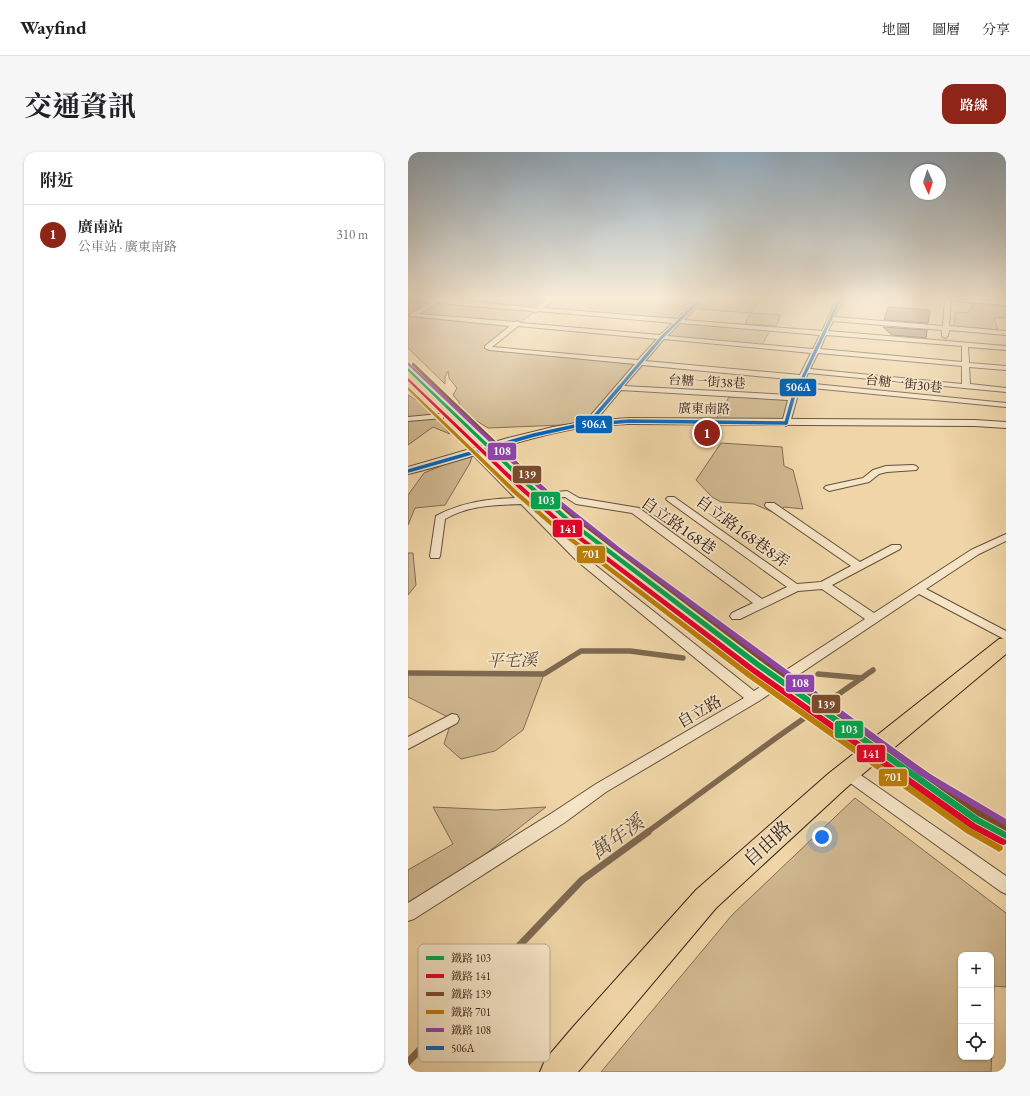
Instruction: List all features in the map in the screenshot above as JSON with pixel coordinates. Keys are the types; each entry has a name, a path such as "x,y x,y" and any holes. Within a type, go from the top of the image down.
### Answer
{"main road":[{"name":"自由路","path":"557,1072 584,1038 706,899 847,773 1006,644"}],"street":[{"path":"494,342 487,347 492,349 803,378 1006,390"},
{"path":"588,424 658,342"},
{"path":"705,342 965,366 1006,368"},
{"path":"786,423 793,398 820,342"},
{"path":"932,342 1006,348"},
{"path":"965,345 966,387"},
{"name":"台糖一街30巷","path":"803,378 1006,405"},
{"name":"台糖一街38巷","path":"619,388 793,398"},
{"path":"408,419 440,416"},
{"name":"廣東南路","path":"408,471 548,432 588,424 629,421 975,423 1006,425"},
{"path":"475,452 581,559 754,698"},
{"path":"829,488 866,480 876,472 886,469 913,468"},
{"name":"自立路168巷","path":"435,556 440,518 445,515 475,503 522,500 567,494 576,501 635,510 761,604"},
{"name":"自立路168巷8弄","path":"671,499 795,588"},
{"path":"770,505 860,567"},
{"name":"自立路","path":"408,913 558,818 601,788 754,698 975,552 1006,537"},
{"path":"736,616 795,588 824,585 896,547"},
{"path":"824,585 874,619"},
{"path":"917,589 1006,636"},
{"path":"408,744 452,719"},
{"path":"847,773 1006,886"}],"shaded area":[{"path":"408,342 494,342 487,347 640,362 588,424 488,428 459,410 459,402 453,395 457,388 449,378 448,371 445,377 445,384 408,348"},
{"path":"716,342 763,342 761,346"},
{"path":"408,395 425,405 450,434 433,427 408,445"},
{"path":"729,397 793,398 786,423 716,419"},
{"path":"721,443 782,447 784,466 793,470 803,509 784,507 777,514 754,504 721,502 712,497 696,480"},
{"path":"475,452 445,505 415,508 408,525 408,495 424,473"},
{"path":"408,553 413,553 416,585 408,595"},
{"path":"408,673 544,674 523,730 495,751 461,759 444,744 452,719 408,697"},
{"path":"855,798 1006,913 1006,987 994,986 994,952 958,952 958,1060 991,1060 991,1072 601,1072 732,915"},
{"path":"433,807 496,810 546,807 408,914 408,870 453,844"}],"waterway":[{"name":"平宅溪","path":"408,673 544,674 581,651 630,651 683,658"},
{"name":"萬年溪","path":"862,678 873,670"},
{"name":"平宅溪","path":"818,674 862,678"},
{"name":"萬年溪","path":"646,833 776,738 862,678"},
{"name":"萬年溪","path":"521,944 582,880 648,832"},
{"name":"萬年溪","path":"408,1062 418,1052"}],"rail line":[{"name":"108","path":"408,363 540,487 622,552 922,773 1006,823"},
{"name":"139","path":"413,364 530,477 572,515 761,658 981,814 1006,828"},
{"name":"103","path":"408,369 525,482 568,520 757,664 977,820 1006,836"},
{"name":"141","path":"408,379 520,487 564,526 753,670 973,826 1003,842"},
{"name":"701","path":"408,388 515,492 560,531 749,675 969,831 999,848"}],"transit line":[{"name":"506A","path":"588,424 658,342"},
{"name":"506A","path":"786,423 793,398 820,342"},
{"name":"506A","path":"408,471 534,435 575,426 629,421 786,423"}],"place":[{"name":"廣南站","path":"707,433"}]}
